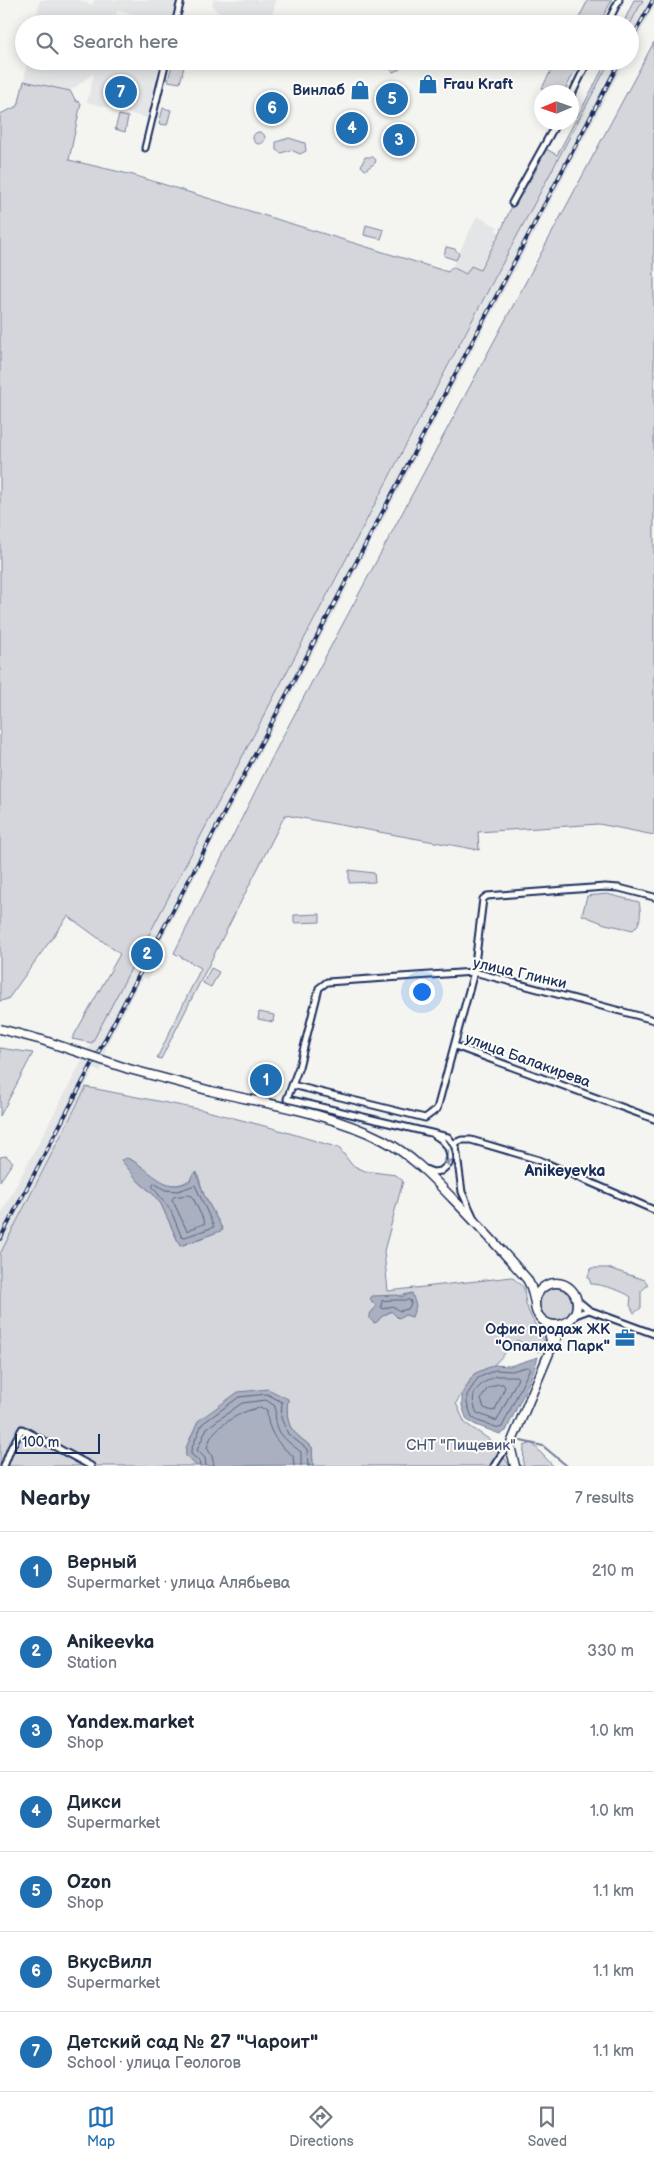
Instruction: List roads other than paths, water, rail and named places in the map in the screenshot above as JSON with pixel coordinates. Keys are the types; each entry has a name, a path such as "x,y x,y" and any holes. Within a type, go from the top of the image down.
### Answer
{"street":[{"path":"177,15 181,0"},
{"path":"612,15 619,0"},
{"path":"145,148 164,70"},
{"path":"576,85 584,70"},
{"path":"512,203 529,176 553,130"},
{"path":"455,1046 474,972 483,899 487,896 605,887 619,888 654,897"},
{"name":"улица Глинки","path":"292,1085 299,1067 319,988 327,982 474,972 654,1020"},
{"path":"0,1028 129,1069 334,1120 353,1126 384,1141 429,1171 441,1171 447,1168 450,1159 445,1143 424,1130"},
{"name":"улица Балакирева","path":"292,1085 425,1118 437,1109 455,1046 654,1119"},
{"path":"292,1085 286,1099 448,1136 454,1142 465,1201 483,1229"},
{"path":"454,1142 471,1140 539,1160 654,1210"},
{"path":"420,1166 483,1229 527,1279 538,1314 547,1323 552,1346"},
{"path":"527,1279 542,1284 564,1284 570,1288 577,1300 589,1310 654,1334"},
{"path":"535,1303 540,1290 551,1283"},
{"path":"573,1316 577,1300"},
{"path":"515,1466 510,1448 552,1346 566,1322 573,1316 589,1310"},
{"path":"547,1323 560,1324 566,1322"},
{"path":"4,1466 11,1448 22,1429 90,1466"},
{"path":"494,1466 505,1449 510,1448"}],"water":[{"path":"127,1158 157,1178 172,1185 181,1185 190,1181 192,1175 196,1172 204,1195 223,1230 180,1246 161,1204 121,1160"},
{"path":"412,1293 416,1306 412,1317 406,1315 398,1318 391,1311 377,1322 374,1323 370,1319 370,1314 376,1307 370,1299 372,1296 398,1295 401,1297"},
{"path":"538,1357 528,1385 506,1431 500,1434 467,1420 462,1406 462,1394 474,1374 494,1365 510,1366"},
{"path":"268,1389 288,1399 287,1408 291,1428 312,1447 313,1465 197,1466 186,1456 186,1448 198,1421 238,1392"}],"waterway":[{"path":"521,1441 543,1446 567,1466"}],"railway":[{"path":"639,26 653,0"},
{"path":"0,1239 615,70"}],"place":[{"name":"Frau Kraft","path":"428,84"},
{"name":"Винлаб","path":"360,90"},
{"name":"Детский сад № 27 \"Чароит\"","path":"121,92"},
{"name":"Ozon","path":"392,99"},
{"name":"ВкусВилл","path":"272,108"},
{"name":"Дикси","path":"352,128"},
{"name":"Yandex.market","path":"399,140"},
{"name":"Anikeevka","path":"147,954"},
{"name":"Верный","path":"266,1080"},
{"name":"Офис продаж ЖК \"Опалиха Парк\"","path":"625,1338"}],"district":[{"name":"Anikeyevka","path":"565,1170"}],"park label":[{"name":"СНТ \"Пищевик\"","path":"461,1445"}]}
